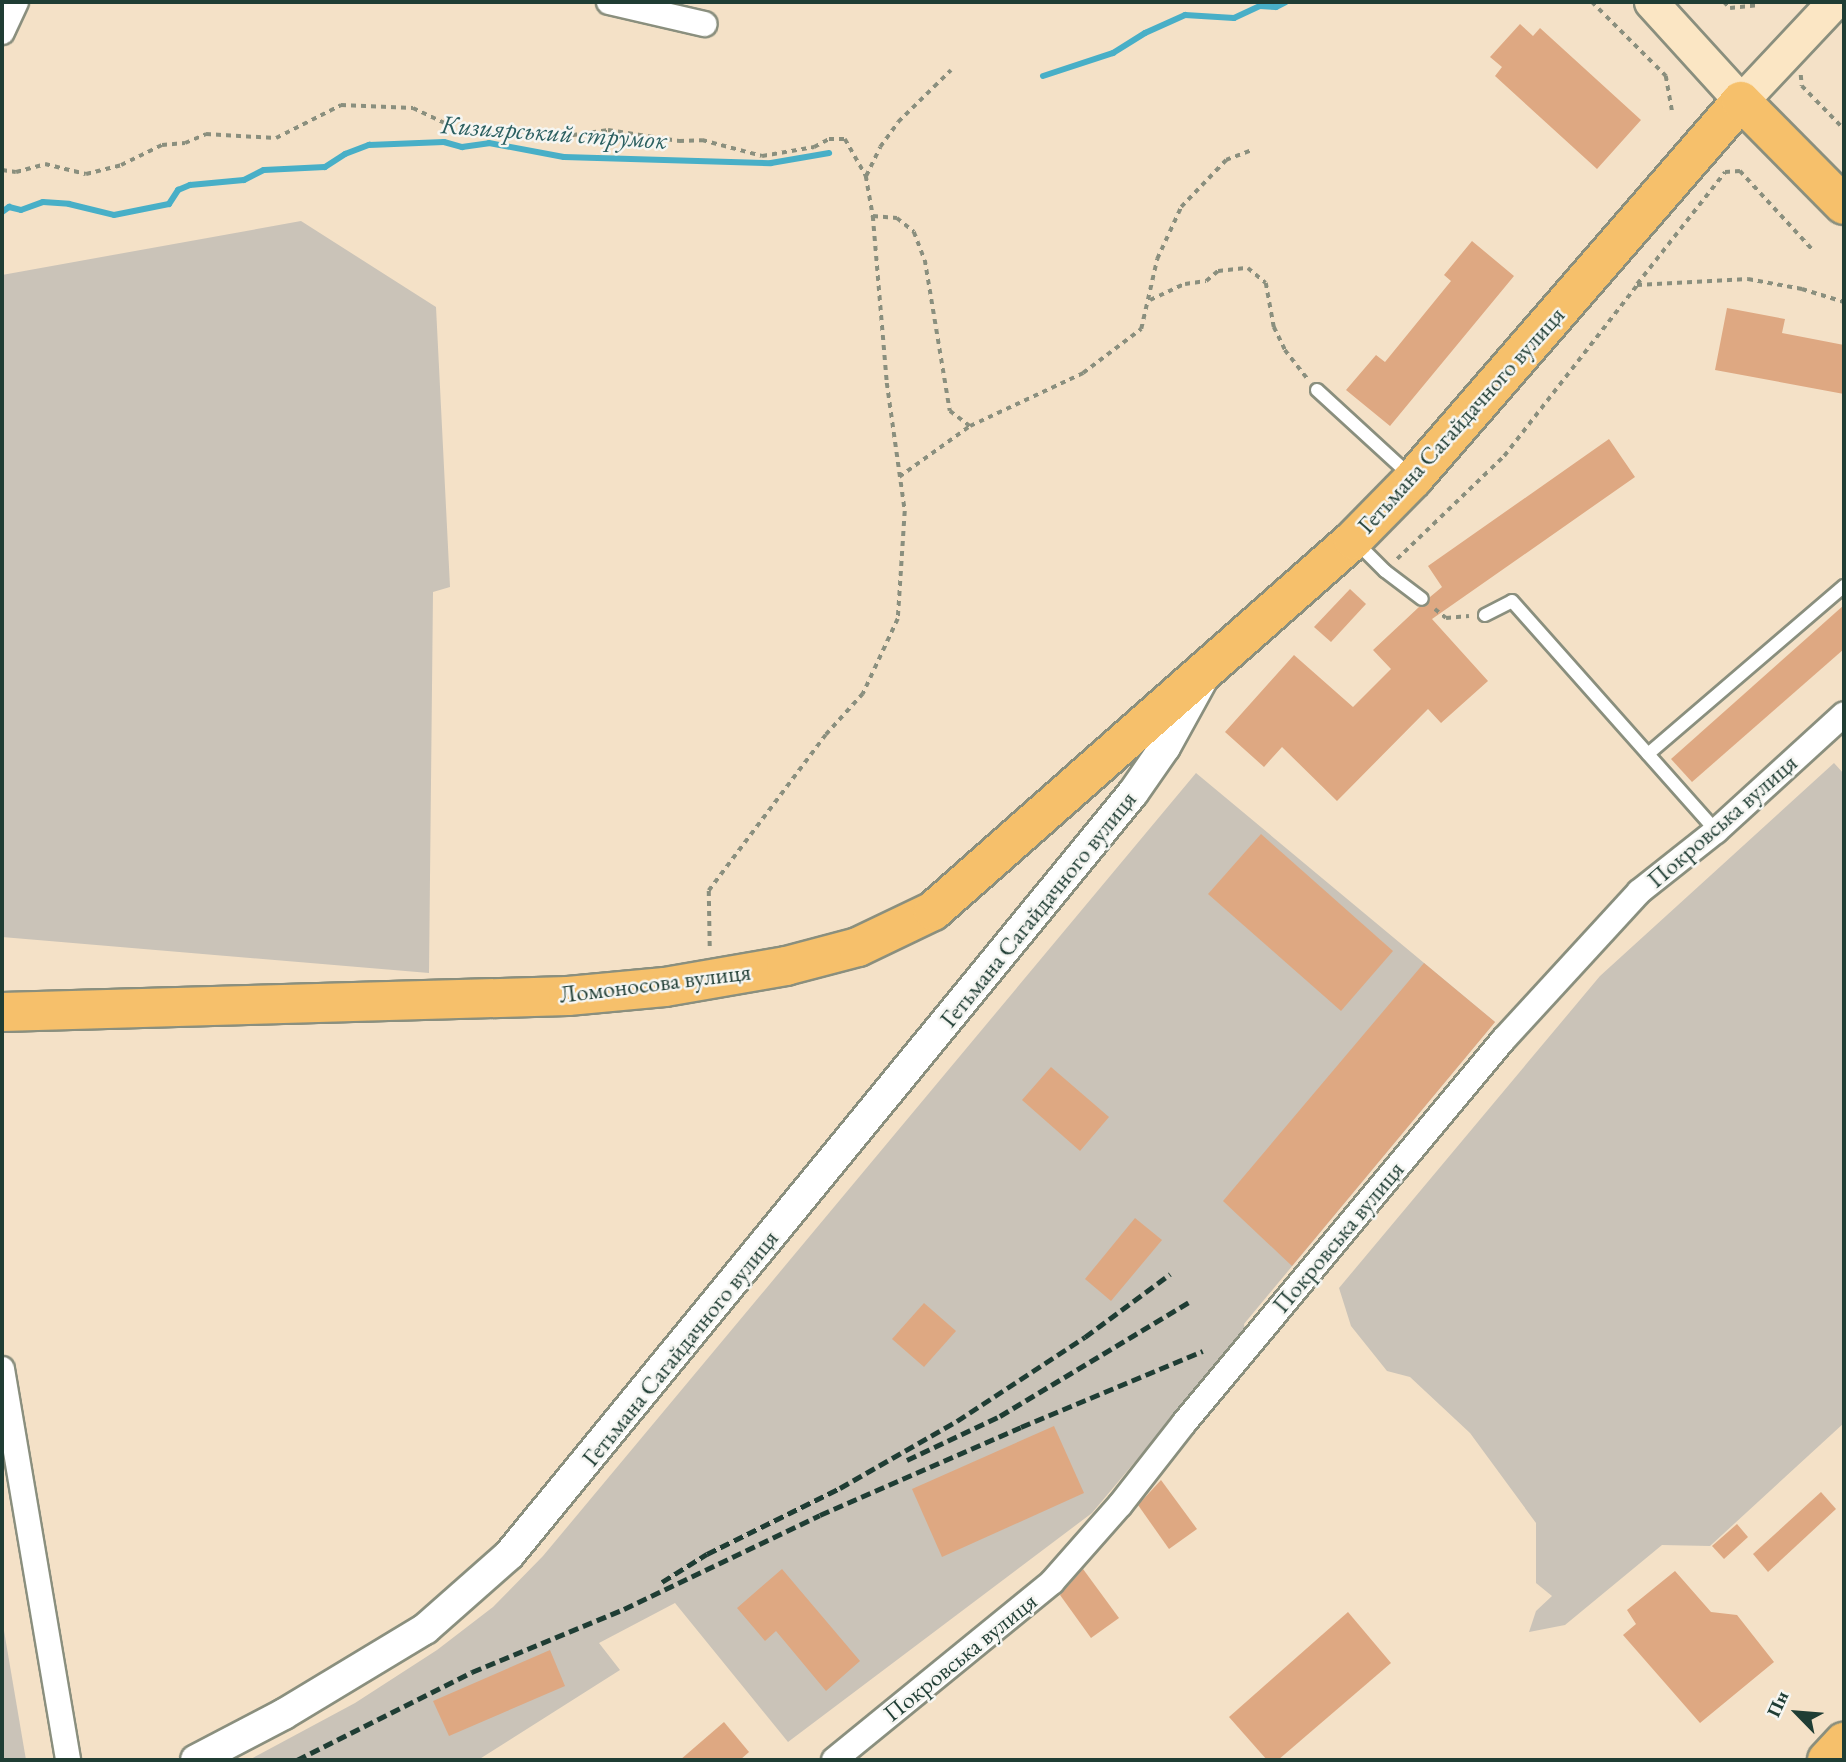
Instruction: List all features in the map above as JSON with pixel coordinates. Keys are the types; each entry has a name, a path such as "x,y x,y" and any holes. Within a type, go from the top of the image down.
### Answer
{"highway":[{"path":"1741,102 1844,205"},
{"name":"Гетьмана Сагайдачного вулиця","path":"1207,670 1353,540 1413,479 1741,102"},
{"name":"Ломоносова вулиця","path":"2,1012 568,996 666,987 786,966 858,947 933,911 1207,670"}],"main road":[{"path":"1651,2 1741,102"},
{"name":"Гетьмана Сагайдачного вулиця","path":"1741,102 1834,2"}],"street":[{"path":"2,32 16,2"},
{"path":"609,2 704,24"},
{"name":"Гетьмана Сагайдачного вулиця","path":"196,1760 284,1714 425,1629 509,1555 1133,793 1165,747 1207,670"},
{"name":"Покровська вулиця","path":"834,1760 1052,1582 1120,1505 1184,1423 1504,1038 1639,892 1716,831 1844,714"},
{"path":"2,1369 68,1760"}],"lane":[{"path":"1317,390 1413,479"},
{"path":"1353,540 1422,599"},
{"path":"1648,754 1844,586"},
{"path":"1485,615 1512,601 1716,831"}],"path":[{"path":"1591,2 1666,76 1672,110"},
{"path":"1724,2 1730,8 1757,5"},
{"path":"1800,67 1802,86 1844,129"},
{"path":"866,176 880,147 898,122 951,70"},
{"path":"2,170 16,172 45,164 86,174 121,165 162,145 185,143 206,134 276,138 341,104 413,108 466,133 506,131 517,138 552,138 608,130 679,141 702,139 762,156 814,147 829,139 845,139 866,176 873,216 880,321 905,511 898,619 863,694 826,735 709,891 710,979"},
{"path":"899,477 970,426 1083,373 1141,329 1157,259 1181,207 1200,183 1226,160 1252,150"},
{"path":"1385,570 1504,456 1725,172 1740,171 1812,249"},
{"path":"873,216 897,218 914,232 925,260 950,411 970,426"},
{"path":"1149,301 1185,284 1206,281 1218,271 1248,268 1266,283 1274,327 1285,350 1317,390"},
{"path":"1637,285 1748,279 1802,289 1844,302"},
{"path":"1446,618 1485,615"}],"shaded area":[{"path":"301,221 436,307 450,587 433,592 429,973 2,937 2,275"},
{"path":"1834,763 1844,774 1844,1423 1710,1546 1662,1545 1565,1625 1529,1632 1536,1611 1552,1596 1536,1583 1536,1523 1470,1433 1410,1377 1387,1371 1351,1326 1339,1288 1600,976"},
{"path":"1196,773 1495,1022 1244,1324 1246,1339 1170,1420 1092,1513 788,1742 675,1603 599,1643 620,1670 478,1760 249,1760 355,1703 437,1650 493,1607 543,1556"},
{"path":"2,1619 26,1760 2,1760"}],"building":[{"path":"1520,24 1533,36 1540,28 1641,120 1597,169 1495,76 1502,67 1490,57"},
{"path":"1472,241 1514,276 1390,426 1346,390 1376,355 1385,362 1451,281 1444,275"},
{"path":"1727,308 1785,319 1782,333 1844,345 1844,394 1715,370"},
{"path":"1609,439 1635,477 1432,619 1488,681 1441,723 1428,709 1337,801 1282,747 1264,767 1225,732 1294,655 1353,707 1391,669 1373,650 1419,607 1428,605 1430,597 1442,587 1428,566"},
{"path":"1350,589 1366,604 1331,642 1314,627"},
{"path":"1844,605 1844,649 1692,782 1671,759"},
{"path":"1261,834 1393,951 1341,1011 1208,894"},
{"path":"1424,963 1495,1022 1292,1266 1223,1201"},
{"path":"1051,1067 1109,1117 1080,1151 1022,1100"},
{"path":"1135,1218 1162,1240 1111,1301 1085,1279"},
{"path":"924,1303 956,1331 924,1367 892,1339"},
{"path":"1054,1426 1084,1493 942,1557 912,1489"},
{"path":"1161,1480 1197,1529 1169,1549 1138,1505"},
{"path":"1821,1492 1836,1509 1768,1572 1753,1554"},
{"path":"1737,1524 1748,1537 1724,1559 1712,1546"},
{"path":"782,1569 860,1661 826,1691 776,1631 765,1641 737,1608"},
{"path":"1083,1569 1119,1618 1091,1638 1060,1595"},
{"path":"1675,1571 1711,1612 1737,1615 1774,1662 1700,1723 1623,1635 1636,1624 1627,1610"},
{"path":"1348,1612 1391,1663 1278,1760 1267,1760 1229,1717"},
{"path":"550,1650 565,1686 449,1736 433,1701"},
{"path":"724,1722 749,1752 740,1760 680,1760"}],"waterway":[{"name":"Кизиярський струмок","path":"1043,76 1113,53 1145,33 1185,15 1234,18 1260,6 1276,7 1286,2"},
{"name":"Кизиярський струмок","path":"2,212 9,207 21,210 43,202 69,204 114,215 169,204 178,190 190,185 244,180 264,170 325,167 345,154 369,145 444,142 462,147 489,143 564,157 771,163 829,153"}],"railway":[{"path":"662,1582 707,1554 840,1488 957,1421 1085,1337 1170,1274"},
{"path":"907,1460 1000,1416 1191,1301"},
{"path":"297,1760 472,1672 624,1609 820,1515 1203,1351"}]}
